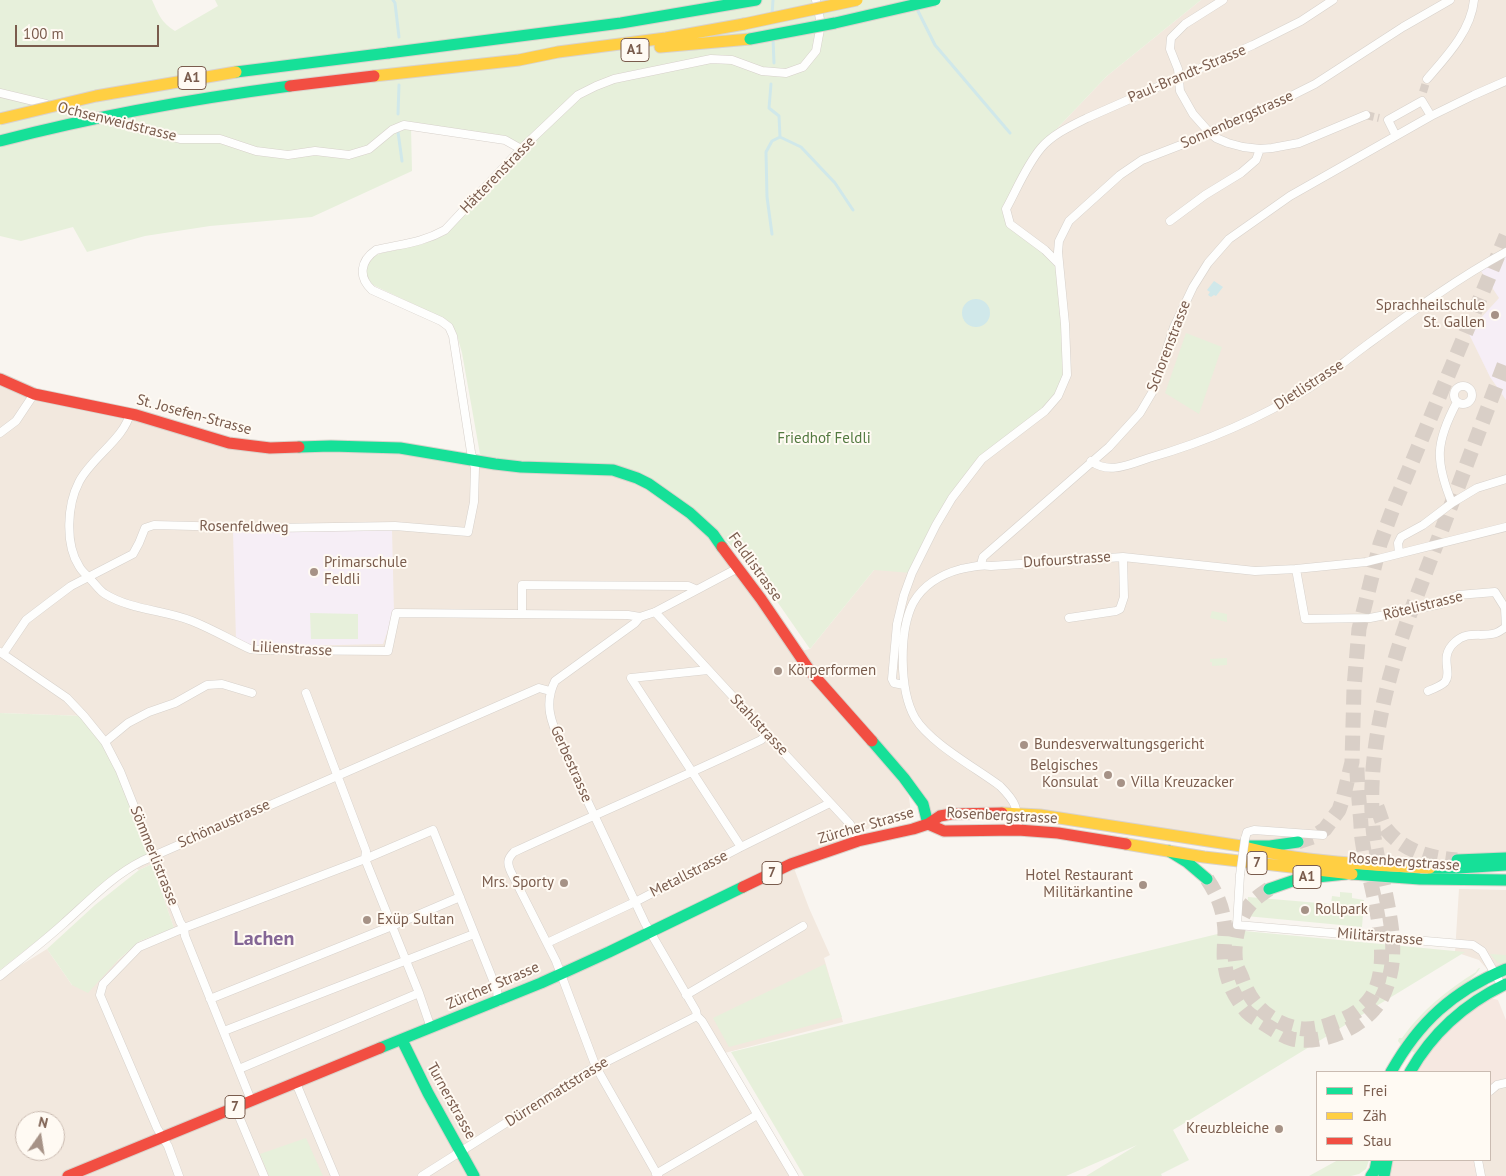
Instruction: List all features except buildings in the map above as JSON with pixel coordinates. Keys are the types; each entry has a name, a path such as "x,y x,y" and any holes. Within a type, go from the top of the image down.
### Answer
{"main road":[{"name":"A1","path":"0,119 82,99 184,79 576,29 756,0"},
{"name":"A1","path":"0,141 65,124 157,105 258,90 519,60 558,52 666,38 744,24 856,0"},
{"name":"A1","path":"519,60 563,60 652,48 750,39 851,20 935,0"},
{"name":"St. Josefen-Strasse","path":"0,379 34,394 130,413 229,443 270,448 365,446 400,448 474,461"},
{"name":"Feldlistrasse","path":"474,461 521,467 600,468 613,470 631,475 649,484 703,524 713,534 761,599 810,671 894,767 923,804 928,824"},
{"name":"Rosenbergstrasse","path":"928,824 940,816 951,814 1018,814 1243,840 1265,853 1320,860 1394,867 1458,868 1506,865"},
{"name":"Rosenbergstrasse","path":"928,824 944,831 1018,830 1058,833 1169,851 1346,874 1462,881 1506,880"},
{"name":"Zürcher Strasse","path":"68,1176 251,1100 498,1002 560,975 791,864 858,841 928,824"},
{"name":"A1","path":"1243,840 1275,846 1298,842"},
{"path":"1169,851 1188,862 1207,878"},
{"path":"1458,860 1506,858"},
{"name":"A1","path":"1269,889 1293,879 1346,874"},
{"path":"1392,1071 1410,1041 1437,1011 1466,988 1494,973 1506,969"},
{"path":"1411,1071 1428,1044 1444,1026 1466,1007 1504,985"},
{"name":"Turnerstrasse","path":"402,1040 428,1093 474,1176"},
{"path":"1371,1176 1375,1170 1376,1161"},
{"path":"1384,1176 1387,1161"}],"street":[{"name":"Hätterenstrasse","path":"474,461 470,452 454,336 441,321 372,290 362,276 364,264 368,258 376,250 431,238 445,230 521,150 578,95 614,79 711,59 732,60 770,72 786,73 804,67 816,52 820,24 816,0"},
{"path":"1224,0 1185,24 1171,38 1170,50 1178,69 1180,91 1184,99 1193,114 1216,138 1228,144 1244,147 1272,148 1299,143 1366,115"},
{"name":"Paul-Brandt-Strasse","path":"1058,264 1045,250 1010,224 1006,209 1024,174 1042,148 1061,131 1178,77 1253,46 1301,21 1333,0"},
{"name":"Sonnenbergstrasse","path":"904,684 894,683 892,679 897,624 904,595 925,544 952,498 982,459 1045,411 1058,396 1066,375 1065,324 1058,252 1059,241 1069,222 1120,175 1142,160 1269,107 1315,84 1403,27 1450,0"},
{"path":"1427,79 1454,46 1473,9 1474,0"},
{"name":"Schorenstrasse","path":"982,564 983,557 1109,447 1140,413 1153,391 1174,327 1193,286 1208,263 1229,239 1290,196 1431,116 1506,81"},
{"path":"1423,92 1422,101 1431,116"},
{"name":"Ochsenweidstrasse","path":"0,93 180,139 220,139 256,151 288,155 316,151 349,154 370,148 392,130 404,125 504,140 521,150"},
{"path":"1379,118 1388,120 1422,101"},
{"path":"1388,120 1396,136"},
{"path":"1170,221 1205,195 1242,173 1256,160 1260,149"},
{"name":"Dietlistrasse","path":"1092,461 1097,466 1107,469 1124,466 1177,450 1250,421 1310,387 1444,290 1506,252"},
{"path":"0,433 16,421 34,394"},
{"path":"1452,503 1441,474 1439,454 1447,421 1457,402"},
{"name":"Lilienstrasse","path":"130,413 129,421 124,429 89,466 79,482 71,503 70,532 72,550 80,567 104,594 117,600 191,621 250,649 261,650 388,651 396,613 628,614 640,617"},
{"name":"Rosenfeldweg","path":"1,653 26,620 88,577 133,554 145,528 154,525 273,528 395,526 468,532 474,502 476,468 474,461"},
{"path":"1399,553 1398,543 1401,537 1423,525 1452,503 1477,488 1506,479"},
{"name":"Dufourstrasse","path":"1018,830 1017,808 1013,800 1000,786 926,732 910,708 904,684 903,658 907,621 914,601 935,579 949,572 982,564 991,566 1123,557 1255,571 1296,569 1366,562 1506,527"},
{"path":"1069,618 1120,610 1124,597 1123,557"},
{"path":"550,691 555,681 635,623 640,617 655,612 695,589 738,568"},
{"name":"Rötelistrasse","path":"1296,569 1305,619 1370,618 1441,604 1458,595 1495,592 1505,608 1506,627 1496,633 1464,636 1456,641 1448,648 1446,655 1447,678 1444,683 1428,691"},
{"path":"522,614 522,585 688,586 695,589"},
{"name":"Stahlstrasse","path":"655,612 766,735 850,824 858,841"},
{"name":"Sömmerlistrasse","path":"1,653 67,698 105,742 120,771 251,1100"},
{"path":"708,670 631,678 741,847"},
{"path":"105,742 128,723 149,712 175,704 207,685 222,684 252,693"},
{"name":"Schönaustrasse","path":"0,976 132,866 539,688 550,691"},
{"name":"Gerbestrasse","path":"550,691 549,708 552,725 650,932 696,1011 697,1016 794,1176"},
{"path":"306,693 366,851 365,859 419,993 431,1028"},
{"path":"757,1115 657,1175 596,1068 556,961 508,865 509,857 514,852 692,773 761,740 766,735"},
{"name":"Metallstrasse","path":"547,943 635,902 830,803"},
{"path":"179,1176 168,1146 162,1137 126,1058 100,995 103,984 139,947 365,859 433,830 497,990 498,1002"},
{"path":"1243,840 1249,830 1323,835"},
{"name":"Militärstrasse","path":"1243,840 1237,925 1473,945 1482,951 1494,973 1504,985"},
{"path":"210,999 460,897"},
{"path":"686,995 803,926"},
{"path":"224,1031 474,934"},
{"path":"239,1069 419,993"},
{"name":"Dürrenmattstrasse","path":"422,1176 586,1072 697,1016"},
{"path":"296,1083 335,1176"},
{"path":"1491,1090 1506,1083"},
{"path":"235,1107 264,1176"},
{"path":"1478,1161 1481,1176"}],"shaded area":[{"path":"1201,0 1506,0 1506,854 1458,868 1394,867 1061,818 935,818 926,811 796,652 810,649 874,570 1010,224 1006,209 1048,138 1107,76"},
{"name":"Sprachheilschule St. Gallen","path":"1506,252 1506,400 1490,377 1468,332 1499,298 1479,268"},
{"path":"0,379 229,443 331,446 625,473 703,524 814,681 905,789 909,797 911,813 848,836 792,863 830,955 824,958 843,1022 721,1054 792,1176 0,1176 0,978 47,949 72,985 118,960 140,941 174,928 152,864 139,870 132,866 84,716 0,713"},
{"name":"Primarschule Feldli","path":"392,529 394,613 383,644 250,647 236,640 233,532"},
{"path":"1459,889 1506,890 1506,991 1479,960 1455,952"},
{"path":"1483,996 1498,1000 1506,1020 1506,1083 1491,1090 1491,1071 1411,1071 1428,1044"},
{"path":"1506,1083 1506,1176 1481,1176 1478,1161 1491,1161 1491,1090"},
{"path":"1387,1161 1478,1161 1481,1176 1386,1176"}],"green space":[{"name":"Friedhof Feldli","path":"0,0 152,0 163,21 175,31 218,6 215,0 1201,0 1107,76 1048,138 1006,209 1010,224 1059,264 1067,375 1058,396 982,459 952,498 912,573 874,570 810,649 767,587 727,541 637,478 495,464 480,454 462,353 453,327 447,320 373,285 367,278 368,262 374,256 423,244 445,235 528,147 411,127 412,171 312,217 210,226 145,236 87,252 73,227 21,241 0,236"},
{"path":"1186,333 1222,347 1199,414 1165,393"},
{"path":"1212,611 1227,614 1227,622 1210,618"},
{"path":"310,613 358,614 358,639 311,639"},
{"path":"1227,658 1227,665 1212,666 1212,662 1210,662 1210,659"},
{"path":"0,713 84,716 105,742 154,855 132,866 0,970"},
{"path":"152,864 174,928 140,941 118,960 88,993 72,985 47,949 95,905 139,870"},
{"name":"Rollpark","path":"1340,892 1352,893 1352,898 1364,900 1362,927 1246,916 1248,897 1331,904 1332,896 1340,897"},
{"name":"Kreuzbleiche","path":"1234,930 1465,952 1173,1130 1189,1160 1161,1174 1162,1176 1086,1176 1137,1145 1066,1176 804,1176 731,1052"},
{"path":"1490,954 1506,955 1506,962 1501,964 1497,962"},
{"path":"825,964 842,1017 729,1047 713,1018"},
{"path":"1479,968 1473,976 1443,998 1426,1014 1401,1045 1398,1041 1399,1038 1402,1038 1427,1010 1445,993"},
{"path":"1486,981 1488,988 1416,1054 1409,1049 1450,1004"},
{"path":"306,1138 323,1176 269,1176 260,1154"},
{"path":"1336,1161 1369,1161 1366,1169 1359,1174 1351,1176 1309,1176"}],"water":[{"path":"1214,281 1223,287 1216,296 1211,297 1208,295 1210,292 1207,290"},
{"path":"976,299 986,303 990,313 986,323 976,327 966,323 962,313 966,303"}],"waterway":[{"path":"393,0 399,37"},
{"path":"772,15 773,0"},
{"path":"917,9 935,45 1010,133"},
{"path":"773,38 774,63"},
{"path":"771,84 769,108 779,116 780,137 772,141 766,152 767,197 772,234"},
{"path":"398,114 399,85"},
{"path":"398,132 402,161"},
{"path":"780,137 801,147 835,183 853,210"}],"tunnel":[{"path":"1423,92 1427,79"},
{"path":"1366,115 1379,118"},
{"path":"1298,842 1313,837 1325,829 1339,810 1352,762 1354,688 1359,629 1380,544 1395,503 1506,236"},
{"path":"1207,879 1222,910 1225,931 1224,961 1226,972 1239,1002 1251,1016 1289,1038 1314,1040 1326,1038 1348,1029 1366,1017 1377,1006 1384,994 1390,975 1393,942 1374,837 1372,810 1374,755 1384,699 1408,619 1506,360"},
{"path":"1269,889 1247,908 1236,937 1236,964 1246,988 1254,1001 1272,1018 1286,1025 1299,1028 1318,1028 1341,1020 1356,1012 1372,996 1379,980 1381,961 1378,919 1362,839 1357,767"},
{"path":"1377,807 1385,827 1401,843 1418,852 1437,858 1457,860"}],"traffic: fast":[{"path":"388,53 621,23 756,0"},
{"path":"750,39 835,23 935,0"},
{"path":"236,72 388,53"},
{"path":"0,141 144,109 290,86"},
{"path":"299,447 400,448 521,467 613,470 649,484 690,513 713,534 722,547"},
{"path":"872,741 904,778 923,804 928,824"},
{"path":"1241,846 1270,846 1298,842"},
{"path":"1169,851 1187,862 1207,879"},
{"path":"1457,860 1506,858"},
{"path":"1430,868 1506,865"},
{"path":"1269,889 1298,879 1346,874"},
{"path":"1352,874 1420,879 1506,880"},
{"path":"380,1048 541,983 743,887"},
{"path":"1392,1071 1413,1038 1439,1010 1470,987 1506,969"},
{"path":"1411,1071 1429,1044 1451,1020 1463,1010 1506,984"},
{"path":"402,1040 428,1093 474,1176"},
{"path":"1371,1176 1375,1170 1377,1161"},
{"path":"1384,1176 1387,1161"}],"traffic: slow":[{"path":"744,24 857,0"},
{"path":"374,76 519,60 558,52 666,38 744,24"},
{"path":"660,47 750,39"},
{"path":"0,119 96,96 236,72"},
{"path":"1002,813 1040,815 1241,846 1301,858 1430,868"},
{"path":"1126,844 1204,857 1352,874"}],"traffic: jam":[{"path":"290,86 374,76"},
{"path":"0,379 34,394 136,415 229,443 270,448 299,447"},
{"path":"722,547 761,599 810,671 872,741"},
{"path":"743,887 791,864 858,841 913,829 928,824 940,816 1002,813"},
{"path":"928,824 944,831 1018,830 1058,833 1126,844"},
{"path":"68,1176 380,1048"}],"place":[{"name":"Sprachheilschule St. Gallen","path":"1495,315"},
{"name":"Primarschule Feldli","path":"314,572"},
{"name":"Körperformen","path":"778,671"},
{"name":"Bundesverwaltungsgericht","path":"1024,745"},
{"name":"Belgisches Konsulat","path":"1108,775"},
{"name":"Villa Kreuzacker","path":"1121,783"},
{"name":"Mrs. Sporty","path":"564,883"},
{"name":"Hotel Restaurant Militärkantine","path":"1143,885"},
{"name":"Rollpark","path":"1305,910"},
{"name":"Exüp Sultan","path":"367,920"},
{"name":"Kreuzbleiche","path":"1279,1129"}],"district":[{"name":"Lachen","path":"264,939"}]}
